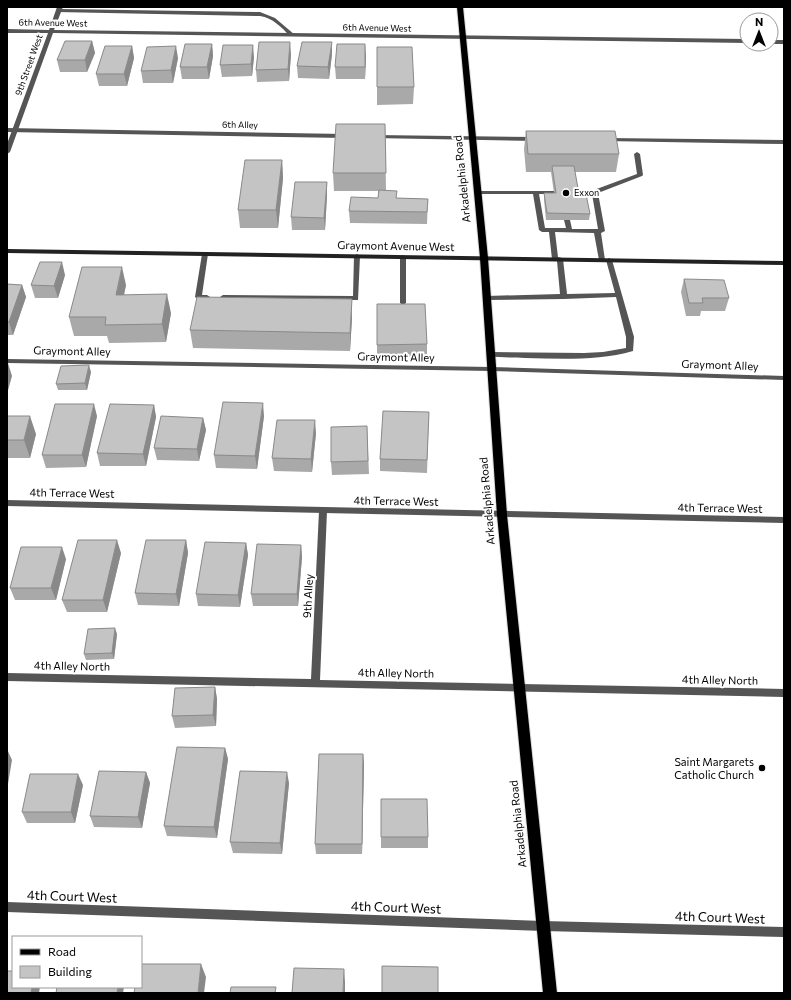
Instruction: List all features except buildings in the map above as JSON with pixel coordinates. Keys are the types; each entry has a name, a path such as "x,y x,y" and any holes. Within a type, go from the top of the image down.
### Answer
{"main road":[{"name":"Arkadelphia Road","path":"460,7 484,258 502,515 550,993"},
{"name":"Graymont Avenue West","path":"7,251 784,263"}],"street":[{"name":"9th Street West","path":"7,152 59,9"},
{"path":"59,9 269,15 292,35"},
{"name":"6th Avenue West","path":"7,31 739,41"},
{"name":"6th Alley","path":"7,130 355,136"},
{"path":"370,137 544,139"},
{"path":"600,140 784,142"},
{"path":"576,192 595,192 640,176 637,154"},
{"path":"478,192 554,192"},
{"path":"536,192 542,230 602,231 595,192"},
{"path":"567,220 569,230"},
{"path":"552,230 564,297"},
{"path":"491,354 586,355 622,353 630,349 630,337 597,231"},
{"path":"205,254 198,297 356,298 356,256"},
{"path":"403,257 403,303"},
{"path":"487,298 618,295"},
{"name":"Graymont Alley","path":"7,361 492,369 784,378"},
{"name":"4th Terrace West","path":"7,503 784,520"},
{"name":"9th Alley","path":"315,683 323,511"},
{"name":"4th Alley North","path":"7,677 784,693"},
{"name":"4th Court West","path":"7,907 543,926 784,932"}],"place":[{"name":"Exxon","path":"566,193"},
{"name":"Saint Margarets Catholic Church","path":"762,768"}]}
